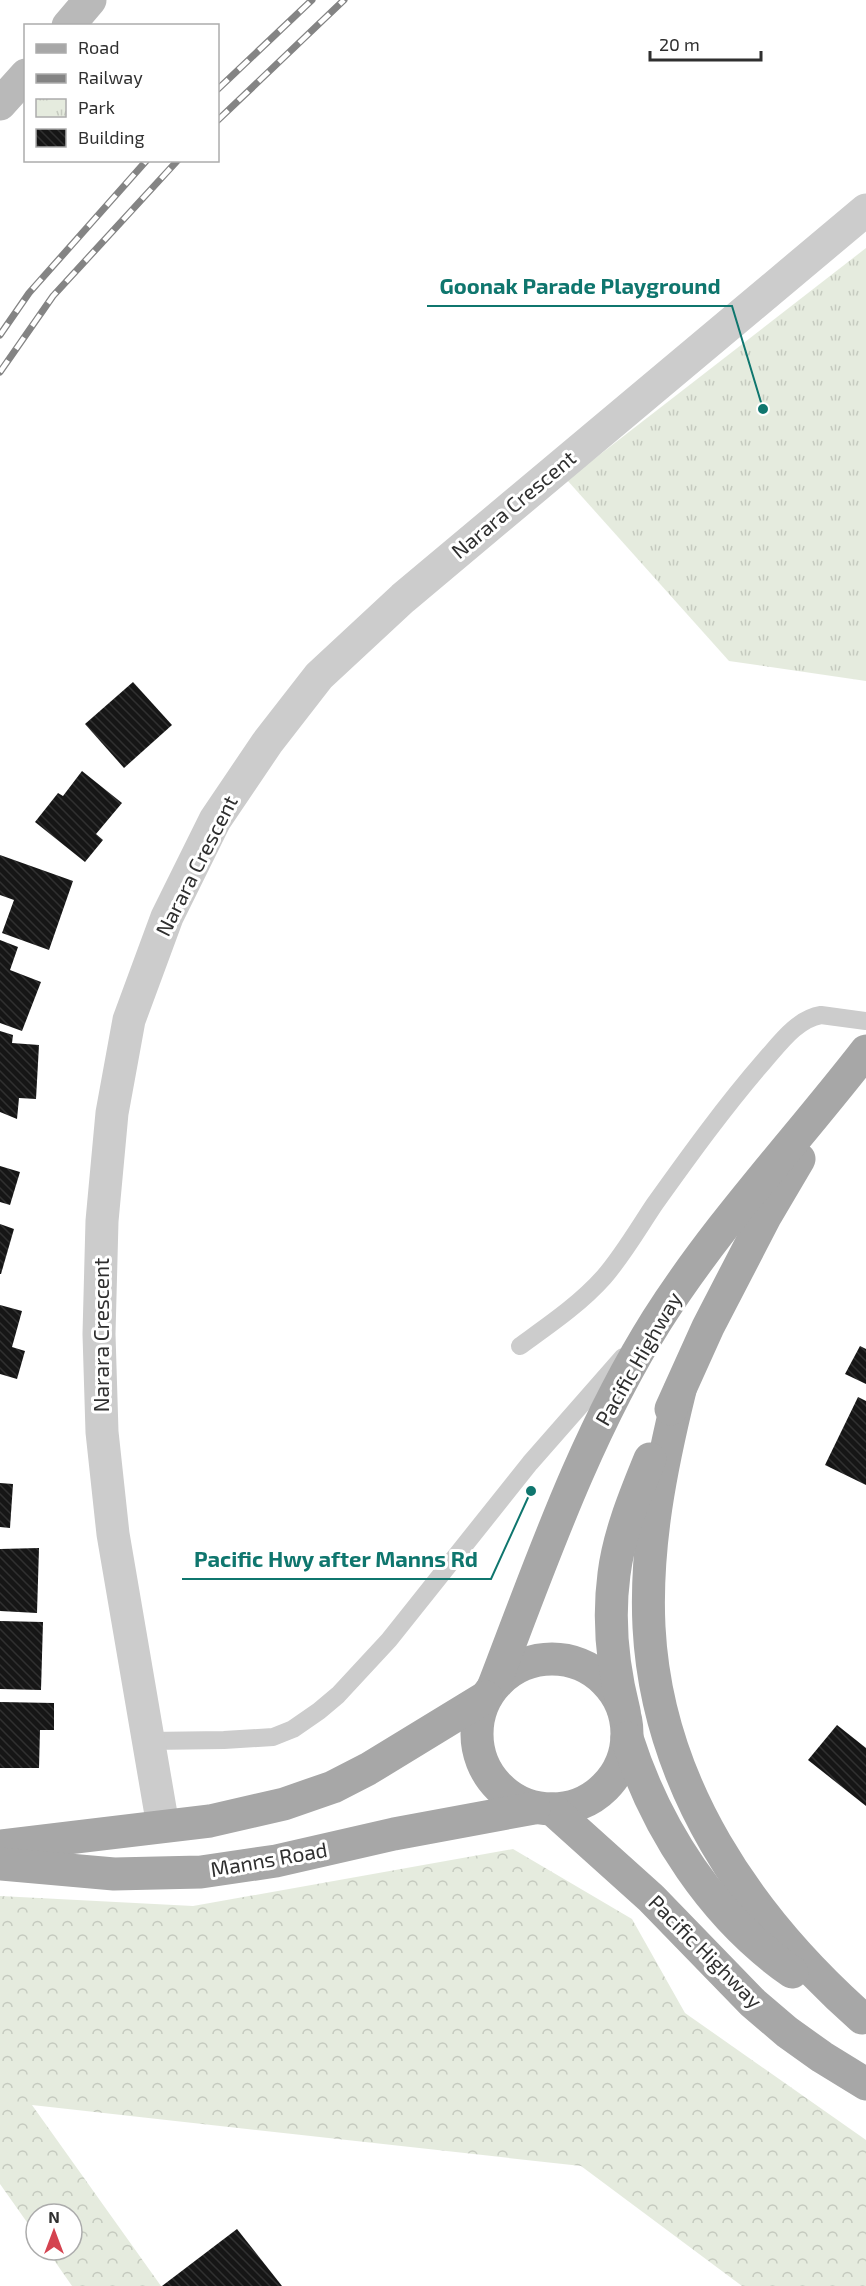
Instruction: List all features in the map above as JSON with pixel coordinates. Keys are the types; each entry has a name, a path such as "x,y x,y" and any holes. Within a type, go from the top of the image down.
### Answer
{"main road":[{"path":"70,24 90,0"},
{"path":"0,104 24,77"},
{"name":"Pacific Highway","path":"490,1691 570,1490 615,1396 657,1321 688,1275 751,1192 858,1061"},
{"name":"Pacific Highway","path":"858,1061 766,1215 708,1327 636,1493 614,1574 612,1603 614,1663 625,1725 636,1767 680,1851 712,1897 740,1927 785,1967 864,2019"},
{"path":"680,1390 658,1493 649,1569 648,1601 652,1659 670,1746 702,1821 724,1860 754,1903 824,1985 864,2019"},
{"path":"0,1846 238,1815 318,1793 368,1769 490,1691 508,1673 523,1664 540,1660 558,1659 576,1663 592,1671 617,1695 625,1725 624,1757 616,1774 589,1800 571,1807 543,1809 517,1802 491,1779 482,1764 477,1747 476,1730 479,1713 490,1691"},
{"name":"Pacific Highway","path":"543,1809 651,1898 701,1952 762,2010 822,2057 866,2084"},
{"name":"Manns Road","path":"0,1864 114,1874 201,1872 255,1864 417,1829 543,1809"},
{"path":"163,1826 171,1873"}],"street":[{"name":"Narara Crescent","path":"163,1826 113,1534 102,1432 99,1334 102,1221 112,1113 129,1020 167,917 215,820 267,743 319,676 403,598 866,210"}],"lane":[{"path":"520,1347 567,1311 605,1276 721,1114 756,1070 796,1027 813,1016 821,1015 866,1021"},
{"path":"148,1741 273,1737 293,1729 319,1711 338,1695 389,1640 550,1438 657,1321"}],"green space":[{"path":"866,248 866,681 729,661 567,480"},
{"path":"513,1849 632,1919 685,2013 866,2140 866,2286 742,2286 581,2166 32,2105 161,2286 72,2286 55,2262 84,2262 84,2202 24,2202 24,2218 0,2184 0,1896 193,1906"}],"building":[{"path":"133,682 172,725 124,768 85,724"},
{"path":"82,771 122,803 96,834 103,840 85,862 35,822 58,793 63,796"},
{"path":"0,855 73,881 49,950 2,933 14,900 0,895"},
{"path":"0,940 18,947 10,970 41,982 22,1031 0,1023"},
{"path":"0,1031 13,1035 12,1043 39,1045 36,1099 19,1098 17,1119 0,1112"},
{"path":"0,1166 20,1172 10,1205 0,1202"},
{"path":"0,1224 14,1229 1,1274 0,1274"},
{"path":"0,1305 22,1311 12,1347 25,1351 17,1379 0,1374"},
{"path":"860,1346 866,1349 866,1384 845,1374"},
{"path":"858,1397 866,1401 866,1485 825,1465"},
{"path":"0,1483 13,1484 10,1528 0,1527"},
{"path":"39,1548 37,1613 0,1611 0,1549"},
{"path":"0,1621 43,1622 41,1690 0,1689"},
{"path":"0,1702 54,1703 54,1730 40,1730 39,1768 0,1768"},
{"path":"837,1725 866,1748 866,1806 808,1760"},
{"path":"237,2229 282,2286 162,2286"}],"railway":[{"path":"219,88 312,0"},
{"path":"219,119 344,0"},
{"path":"0,335 29,293 145,162"},
{"path":"0,372 53,296 176,162"}],"place":[{"name":"Goonak Parade Playground","path":"763,409"},
{"name":"Pacific Hwy after Manns Rd","path":"531,1491"}]}
